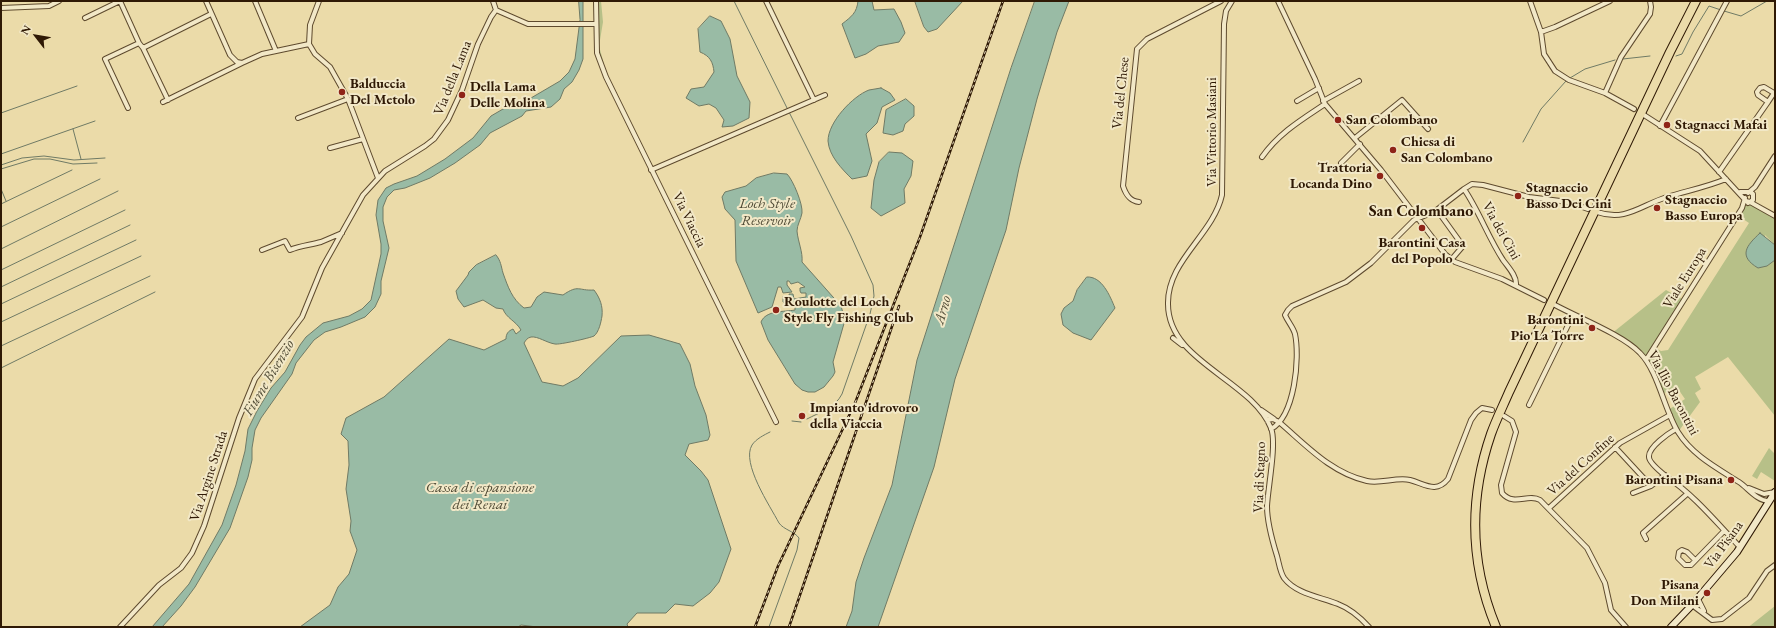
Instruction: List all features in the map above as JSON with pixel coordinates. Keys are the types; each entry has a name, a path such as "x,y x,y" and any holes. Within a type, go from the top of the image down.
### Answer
{"highway":[{"path":"1491,627 1478,587 1470,536 1472,493 1483,444 1493,418 1530,336 1691,1"},
{"path":"1496,627 1481,584 1475,538 1476,493 1485,451 1491,432 1666,59 1696,1"}],"main road":[{"name":"Via Pisana","path":"1671,627 1692,606 1737,552 1775,492"}],"street":[{"path":"1,8 49,6 59,1"},
{"path":"85,18 120,1 139,43 143,48 168,100"},
{"path":"206,1 210,14 232,59 236,62 242,63"},
{"path":"255,1 276,51"},
{"path":"319,1 310,25 309,44 316,54 330,67 348,99 378,178"},
{"path":"493,1 496,10 528,24 594,24"},
{"name":"Via Viaccia","path":"596,1 594,24 597,53 606,77 776,422"},
{"path":"766,1 814,100"},
{"name":"Via del Chese","path":"1139,202 1134,201 1127,196 1123,186 1137,49 1147,39 1221,1 1231,3"},
{"path":"1278,1 1315,79 1324,102 1360,144 1436,243 1451,260 1516,285 1544,300"},
{"path":"1530,1 1540,32 1544,54 1555,71 1572,82 1605,93 1634,109"},
{"path":"1540,32 1555,27 1610,1"},
{"path":"1605,93 1621,57 1650,14 1652,7 1650,1"},
{"path":"1660,126 1686,80 1725,1"},
{"name":"Via Vittorio Masiani","path":"1231,3 1226,11 1224,24 1222,195 1215,214 1174,274 1168,297 1171,321 1185,347 1254,404 1267,420"},
{"name":"Via della Lama","path":"342,233 358,202 378,178 402,160 425,146 443,128 452,114 478,44 496,10"},
{"path":"143,48 210,14"},
{"path":"128,108 105,59 139,43"},
{"path":"163,102 262,54 309,44"},
{"path":"1262,157 1284,131 1324,102 1359,81"},
{"path":"1297,101 1319,88"},
{"path":"652,170 825,95"},
{"path":"298,118 348,99"},
{"path":"1355,138 1402,100 1428,129"},
{"path":"1719,172 1768,102"},
{"path":"1644,115 1700,151 1745,198 1775,216"},
{"path":"330,148 363,139"},
{"path":"1341,163 1360,144"},
{"path":"1748,193 1755,187 1775,156"},
{"path":"1597,212 1609,215 1627,214 1666,197 1726,179"},
{"path":"1271,429 1287,409 1293,388 1296,368 1296,340 1294,332 1285,315 1288,310 1292,306 1341,285 1352,278 1371,263 1418,218 1437,210 1468,185 1476,184 1529,197 1568,202 1588,208"},
{"path":"1754,197 1755,187"},
{"name":"Via dei Cini","path":"1464,188 1474,203 1497,250 1516,279 1516,285"},
{"path":"1740,192 1752,193 1757,205"},
{"name":"Viale Europa","path":"1646,360 1743,207 1748,193"},
{"name":"Viale Europa","path":"1743,207 1754,197"},
{"path":"1437,210 1463,246 1451,260"},
{"path":"262,250 285,241 290,250 298,246 302,247 321,242 342,233"},
{"name":"Via Argine Strada","path":"120,627 159,586 181,568 195,548 204,526 238,422 253,385 265,365 302,317 322,268 342,233"},
{"name":"Via Ilio Barontini","path":"1555,306 1626,342 1637,350 1646,360 1676,429 1692,450 1745,486 1762,500"},
{"path":"1529,405 1573,315"},
{"path":"1173,338 1185,347"},
{"path":"1254,404 1277,421 1327,464 1364,480 1373,482 1403,479 1439,487 1445,483 1450,474 1473,416 1482,408 1492,410"},
{"name":"Via del Confine","path":"1549,508 1624,440 1670,415"},
{"path":"1504,416 1512,421 1516,432 1501,484 1502,492 1507,497 1522,500 1536,498 1549,508 1587,548 1605,583 1609,605 1626,627"},
{"path":"1267,420 1272,419 1277,421"},
{"name":"Via di Stagno","path":"1267,420 1271,429 1272,452 1267,507 1272,541 1281,574 1285,580 1296,588 1339,604 1354,612 1369,627"},
{"path":"1676,429 1659,442 1649,454 1651,462 1665,475 1682,487 1687,494 1738,545"},
{"path":"1615,447 1651,486"},
{"path":"1633,493 1651,486 1665,475"},
{"name":"Via Ilio Barontini","path":"1745,486 1764,494"},
{"path":"1769,501 1764,494 1775,492"},
{"path":"1646,540 1643,533 1687,494"},
{"path":"1764,508 1762,500 1769,501"},
{"path":"1695,560 1724,531"},
{"path":"1692,606 1716,621 1728,615 1749,598 1767,571 1775,565"},
{"path":"1698,599 1705,613"}],"green space":[{"path":"597,1 601,1 603,22 599,46 604,64 602,65 598,52"},
{"path":"1750,202 1775,216 1775,245 1765,235 1767,266 1775,260 1775,416 1728,357 1695,377 1701,389 1695,393 1700,402 1678,432 1668,410 1685,399 1676,386 1661,395 1642,354 1611,334 1666,290 1684,300 1654,347 1661,351 1668,350 1749,223 1737,215 1743,207"},
{"path":"1769,448 1775,454 1775,481 1761,472 1757,479 1752,476"},
{"path":"1775,606 1775,627 1748,627 1751,625"}],"water":[{"path":"579,1 583,1 583,59 579,70 572,82 564,89 560,99 551,107 526,111 522,116 490,133 480,145 455,163 430,178 405,188 394,190 387,197 383,207 383,221 389,248 381,281 381,294 375,307 365,317 325,332 314,340 296,363 292,374 261,418 255,430 252,460 248,477 230,528 195,587 181,606 162,627 152,627 189,584 222,525 236,485 245,451 248,429 271,388 285,372 306,337 323,323 349,316 362,309 371,300 381,254 381,244 376,215 378,200 386,188 417,176 445,159 473,138 491,116 503,109 531,98 560,81 569,72 575,59 580,20"},
{"path":"858,1 872,1 874,10 894,9 905,33 899,42 878,46 866,54 855,58 842,24 855,12"},
{"path":"915,1 963,1 937,29 928,32 924,27"},
{"name":"Arno","path":"1035,1 1069,1 1057,32 1037,99 1019,168 1006,230 955,379 934,467 878,627 846,627 852,611 856,582 892,485 917,360 1011,68"},
{"path":"710,16 721,21 730,39 737,76 750,102 749,118 733,126 722,127 724,120 716,108 709,104 699,106 686,98 691,89 704,87 714,72 713,65 710,60 706,55 700,52 698,29"},
{"path":"881,88 890,93 895,100 882,107 877,123 866,134 872,161 867,176 852,179 833,157 829,147 829,134 837,118 849,104 869,90"},
{"path":"906,99 914,106 914,116 905,124 903,131 893,135 883,133 886,110"},
{"path":"889,152 902,153 913,161 911,176 904,189 905,203 881,216 871,208 874,180 879,162"},
{"name":"Loch Style Reservoir","path":"774,173 787,174 792,181 799,198 802,213 797,231 802,254 802,262 841,306 845,320 833,362 835,372 824,387 815,392 802,390 795,384 768,340 761,322 763,318 771,313 795,310 795,305 789,305 783,302 783,296 787,299 790,298 789,294 793,294 794,299 806,297 806,293 801,293 800,291 800,288 805,287 798,282 791,284 787,281 787,285 792,292 783,293 781,287 778,287 772,307 758,313 736,261 735,220 725,209 722,197 725,192 746,186 756,178"},
{"path":"1760,233 1775,245 1775,260 1767,266 1758,268 1748,259 1746,251 1751,242"},
{"name":"Cassa di espansione dei Renai","path":"496,255 500,261 511,292 516,301 524,308 531,307 537,297 544,292 563,295 576,289 594,290 601,302 602,318 594,336 558,344 534,337 528,338 525,341 524,343 542,382 563,386 578,378 621,336 649,335 680,344 690,364 695,386 706,415 710,435 708,440 689,444 685,455 708,480 731,549 719,582 710,593 693,606 675,604 666,613 637,613 627,624 628,627 537,627 521,625 518,627 300,627 330,605 338,587 349,574 357,550 350,531 351,521 346,489 349,465 348,441 341,434 346,418 384,397 449,339 484,350 506,339 506,336 511,330 513,329 516,334 521,330 506,315 503,309 496,308 483,300 464,307 458,299 456,291 469,272 476,265"},
{"path":"1087,277 1101,283 1108,293 1115,308 1091,340 1073,333 1063,325 1061,314 1064,308 1073,301 1077,290"}],"waterway":[{"path":"734,1 788,110"},
{"path":"1724,11 1741,16 1767,1"},
{"path":"1676,56 1682,54 1709,6 1721,10"},
{"path":"1623,59 1650,56"},
{"path":"1570,78 1585,69 1615,60"},
{"path":"1523,142 1541,109 1566,81"},
{"path":"1,113 77,86"},
{"path":"789,112 851,236 873,285 874,296 870,314 842,394 831,406 807,419"},
{"path":"1,154 95,121"},
{"path":"73,129 81,159"},
{"path":"1,165 22,158 44,156 74,160 105,158"},
{"path":"1,169 34,159 50,159 73,164 97,163"},
{"path":"1,204 72,170"},
{"path":"1,227 100,179"},
{"path":"1,189 6,201"},
{"path":"1,249 118,191"},
{"path":"1,270 125,210"},
{"path":"1,287 130,225"},
{"path":"1,304 136,240"},
{"path":"1,322 141,256"},
{"path":"1,346 150,276"},
{"path":"1,368 155,292"},
{"path":"792,421 801,422"},
{"path":"769,627 797,550 799,538 779,523 753,473 750,462 752,445 758,439 770,432"}],"railway":[{"path":"755,627 778,566 855,403 920,237 1003,1"},
{"path":"789,627 899,306"}],"place":[{"name":"Balduccia Del Metolo","path":"342,92"},
{"name":"Della Lama Delle Molina","path":"462,95"},
{"name":"San Colombano","path":"1338,120"},
{"name":"Stagnacci Mafai","path":"1667,125"},
{"name":"Chiesa di San Colombano","path":"1393,150"},
{"name":"Trattoria Locanda Dino","path":"1380,176"},
{"name":"Stagnaccio Basso Dei Cini","path":"1518,196"},
{"name":"Stagnaccio Basso Europa","path":"1657,208"},
{"name":"Barontini Casa del Popolo","path":"1422,228"},
{"name":"Roulotte del Loch Style Fly Fishing Club","path":"776,310"},
{"name":"Barontini Pio La Torre","path":"1592,328"},
{"name":"Impianto idrovoro della Viaccia","path":"802,416"},
{"name":"Barontini Pisana","path":"1731,480"},
{"name":"Pisana Don Milani","path":"1707,593"}],"district":[{"name":"San Colombano","path":"1421,212"}],"water label":[{"name":"Fiume Bisenzio","path":"269,378"}]}
